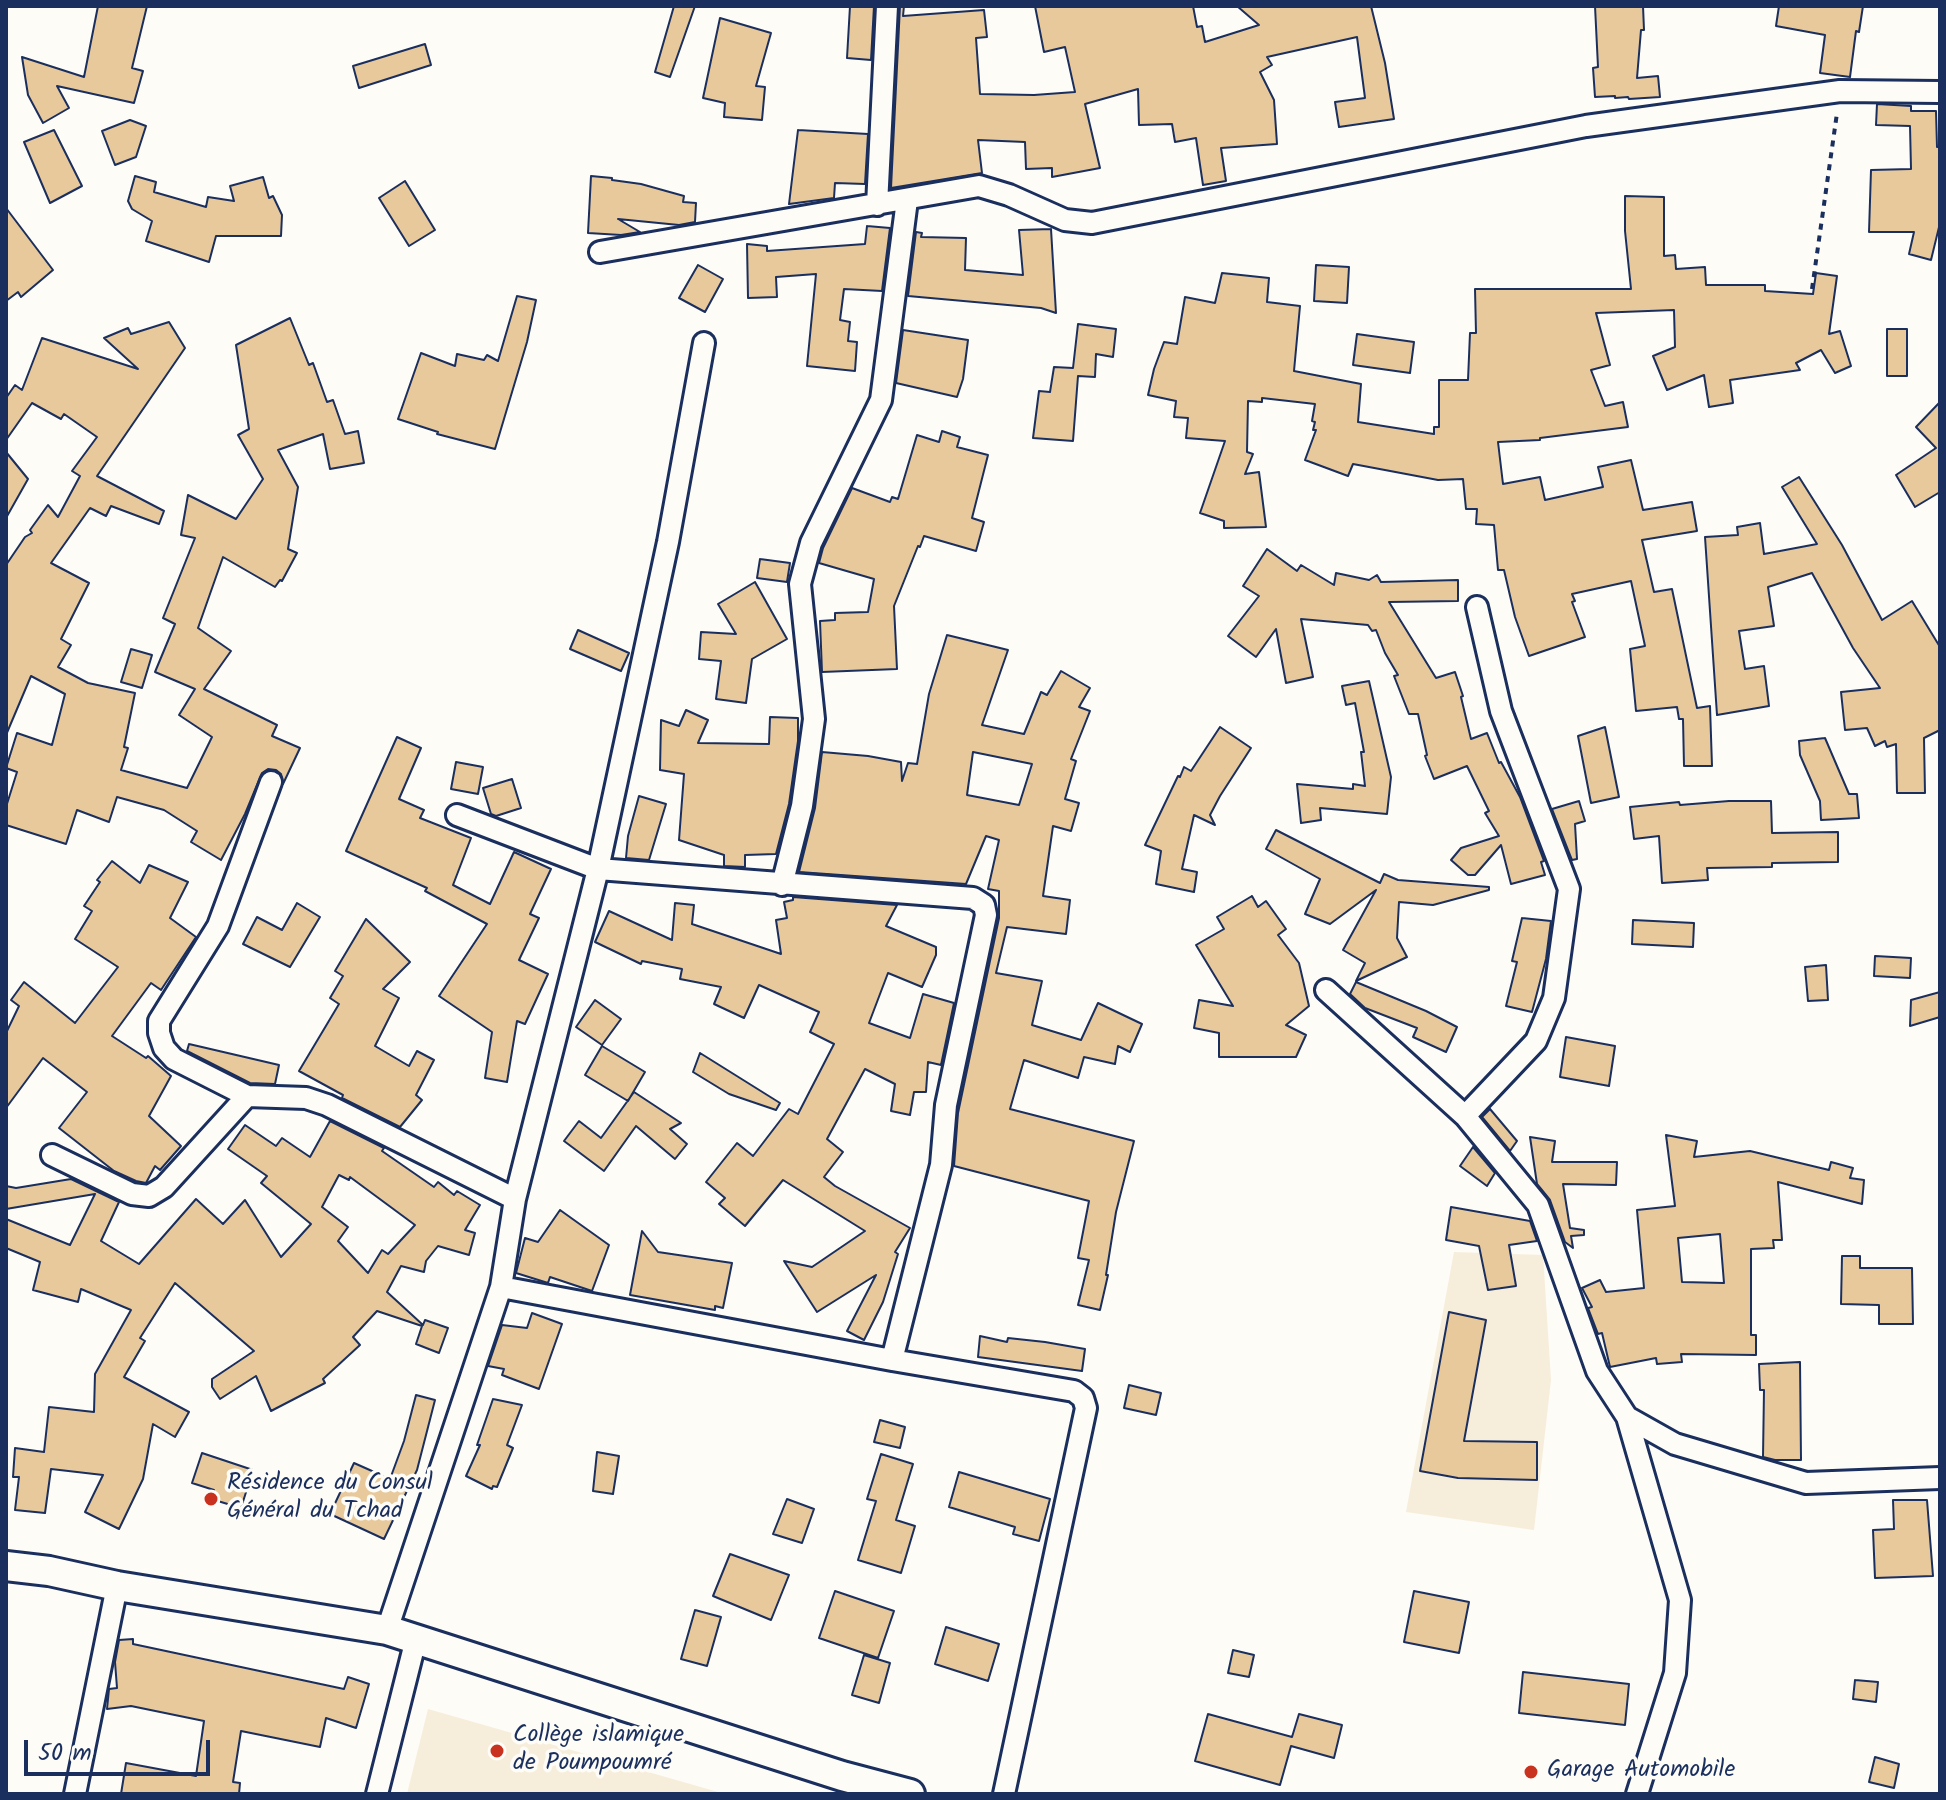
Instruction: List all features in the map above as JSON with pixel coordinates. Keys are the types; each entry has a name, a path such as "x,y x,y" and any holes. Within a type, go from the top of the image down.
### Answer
{"main road":[{"path":"6,1566 387,1630 842,1776 910,1794"}],"street":[{"path":"877,205 887,6"},
{"path":"600,252 979,186 1009,195 1065,220 1092,223 1586,126 1840,91 1940,92"},
{"path":"782,885 802,806 814,719 800,584 811,543 881,400 907,200"},
{"path":"387,1630 501,1287 515,1199 598,869 668,542 704,343"},
{"path":"1465,1116 1536,1041 1554,998 1569,889 1501,711 1477,607"},
{"path":"271,782 218,926 159,1021 164,1048 174,1059 247,1096 306,1098 327,1105 515,1199"},
{"path":"457,815 598,869 973,898 984,905 986,915 946,1105 941,1165 892,1360"},
{"path":"1326,990 1465,1116 1538,1205 1597,1371 1627,1417 1680,1600 1675,1673 1637,1794"},
{"path":"52,1155 132,1194 149,1196 164,1187 247,1096"},
{"path":"501,1287 1074,1391 1083,1398 1086,1408 1004,1794"},
{"path":"1627,1417 1675,1444 1806,1483 1940,1478"},
{"path":"75,1794 117,1586"},
{"path":"377,1794 416,1639"}],"path":[{"path":"1812,289 1840,91"}],"shaded area":[{"path":"1454,1252 1543,1255 1551,1380 1534,1530 1406,1512"},
{"name":"Collège islamique de Poumpoumré","path":"428,1709 725,1794 407,1794"}],"building":[{"path":"98,6 147,6 132,68 143,71 134,103 57,86 69,108 43,123 28,95 22,57 84,77"},
{"path":"674,6 695,6 670,77 655,72"},
{"path":"850,6 874,6 871,60 847,58"},
{"path":"900,6 904,6 903,16 984,10 987,37 976,38 980,94 1034,95 1075,92 1065,47 1044,52 1035,6 1193,6 1197,27 1202,26 1205,42 1259,25 1237,6 1371,6 1394,119 1339,127 1335,102 1365,98 1357,37 1267,57 1272,65 1260,72 1274,100 1277,144 1221,148 1226,181 1203,185 1196,138 1175,142 1172,124 1139,125 1138,89 1085,104 1100,168 1052,177 1052,168 1026,169 1025,142 978,140 982,173 891,188"},
{"path":"1595,6 1643,6 1644,30 1641,30 1637,78 1658,76 1660,97 1595,97 1593,68 1598,67"},
{"path":"1779,6 1863,6 1850,77 1820,73 1825,35 1776,26"},
{"path":"720,18 771,33 756,86 765,87 762,120 724,117 725,103 703,98"},
{"path":"425,44 431,65 359,88 353,66"},
{"path":"1877,104 1911,106 1911,111 1936,111 1937,147 1940,147 1940,223 1931,260 1909,254 1914,232 1869,232 1871,170 1911,169 1910,126 1876,125"},
{"path":"130,120 146,126 136,157 115,165 102,131"},
{"path":"54,130 82,186 50,203 24,142"},
{"path":"798,130 868,134 865,184 835,183 834,198 789,204"},
{"path":"135,176 156,182 154,192 206,207 208,197 234,201 230,186 263,177 269,198 273,196 282,215 281,236 216,236 209,262 146,241 152,221 132,209 128,201"},
{"path":"591,176 641,184 684,196 683,202 696,203 695,222 679,225 618,219 640,232 621,235 588,233"},
{"path":"405,181 435,230 409,246 379,198"},
{"path":"1625,196 1664,197 1664,256 1675,255 1676,269 1705,267 1706,285 1765,285 1765,291 1813,294 1816,273 1837,276 1829,334 1840,331 1851,366 1835,373 1821,350 1796,363 1800,370 1730,380 1733,403 1709,407 1704,375 1667,390 1653,356 1675,347 1674,310 1596,313 1610,365 1591,370 1605,406 1623,402 1628,427 1540,440 1498,442 1503,484 1540,477 1545,500 1603,487 1598,467 1631,460 1643,510 1692,502 1697,531 1642,540 1654,592 1672,589 1697,708 1710,706 1712,766 1684,766 1683,719 1679,719 1677,707 1636,711 1630,649 1645,646 1631,581 1572,594 1585,637 1529,656 1515,617 1504,570 1498,570 1494,525 1476,524 1477,509 1466,509 1463,479 1438,480 1353,464 1348,476 1305,460 1316,430 1313,430 1315,422 1312,421 1315,404 1262,398 1262,402 1248,401 1247,452 1253,454 1245,474 1259,472 1266,527 1224,528 1224,521 1200,513 1225,441 1186,438 1188,418 1174,417 1176,401 1148,395 1164,342 1177,344 1185,297 1215,303 1222,273 1269,278 1267,302 1300,306 1294,371 1361,384 1358,422 1434,434 1434,427 1439,427 1439,380 1468,380 1470,333 1476,333 1475,289 1631,289"},
{"path":"6,208 53,270 21,297 18,292 6,301"},
{"path":"867,226 890,228 882,291 844,289 840,320 850,322 848,341 857,342 855,371 807,366 816,274 776,277 777,297 748,298 747,244 767,246 767,251 865,244"},
{"path":"1051,229 1056,313 1041,308 908,296 916,232 922,233 921,237 966,238 965,270 1023,275 1019,230"},
{"path":"698,265 723,279 705,312 679,298"},
{"path":"1316,265 1349,267 1347,303 1314,301"},
{"path":"517,296 536,300 527,342 495,449 437,434 398,419 421,353 455,366 457,354 484,360 487,355 498,361"},
{"path":"290,318 309,365 313,363 327,402 333,400 345,434 358,431 364,463 330,469 323,434 278,450 298,487 288,549 297,553 282,581 275,587 223,557 198,628 231,651 204,689 277,725 272,736 300,748 283,784 281,774 276,770 268,769 262,773 221,860 191,842 197,831 164,810 117,797 109,822 77,810 66,844 6,825 6,807 17,772 6,768 17,733 52,745 65,694 31,676 6,735 6,565 25,537 32,533 30,530 48,505 58,517 80,476 72,471 97,437 64,414 61,419 32,403 6,440 6,398 15,385 22,390 42,338 138,369 104,338 128,328 131,334 169,322 185,348 97,476 164,511 159,524 111,506 106,516 90,508 51,563 89,583 61,639 71,645 58,667 88,683 135,693 124,747 128,748 121,770 187,788 212,737 179,715 195,689 155,672 175,624 163,618 195,538 181,535 188,495 236,519 263,479 238,435 249,429 236,345"},
{"path":"1078,324 1116,329 1113,357 1096,354 1095,377 1078,376 1073,441 1033,438 1039,391 1050,392 1054,367 1073,368"},
{"path":"1887,329 1907,329 1907,376 1887,376"},
{"path":"903,330 968,340 963,379 957,397 896,383"},
{"path":"1357,334 1414,342 1410,373 1353,365"},
{"path":"1940,402 1940,492 1915,507 1896,475 1936,448 1916,427"},
{"path":"942,431 960,437 957,447 988,455 972,518 984,522 976,551 924,536 894,606 897,669 822,672 820,621 835,620 835,613 868,612 874,579 819,563 852,488 890,502 892,497 898,499 917,435 939,442"},
{"path":"6,452 28,479 6,518"},
{"path":"1799,477 1842,545 1882,620 1912,601 1940,647 1940,730 1924,738 1925,793 1897,793 1896,744 1887,747 1885,741 1875,746 1867,728 1845,730 1841,692 1880,688 1853,648 1812,573 1768,587 1774,626 1739,631 1745,669 1764,666 1769,706 1717,715 1705,537 1738,535 1737,527 1760,523 1764,554 1817,544 1782,487"},
{"path":"1267,549 1297,571 1301,565 1334,585 1336,573 1369,580 1377,575 1381,582 1458,580 1458,601 1389,602 1436,678 1455,672 1471,739 1487,733 1499,763 1520,797 1544,861 1541,862 1545,875 1511,884 1501,845 1475,875 1468,875 1451,860 1461,848 1499,836 1485,813 1489,811 1467,766 1434,779 1425,756 1418,714 1409,714 1394,676 1398,675 1376,630 1372,631 1368,625 1301,619 1313,677 1286,683 1276,629 1256,657 1228,636 1259,596 1243,586"},
{"path":"760,559 790,563 787,582 757,578"},
{"path":"755,582 787,639 752,659 746,703 716,699 721,661 699,659 701,632 736,634 718,604"},
{"path":"578,630 629,653 621,671 570,649"},
{"path":"947,635 1008,650 982,725 1024,734 1041,692 1047,695 1061,671 1090,688 1079,707 1090,711 1071,759 1076,761 1065,799 1079,803 1071,831 1053,826 1043,896 1070,900 1066,934 1007,927 996,973 1042,981 1032,1025 1081,1040 1098,1003 1142,1024 1130,1052 1118,1046 1115,1064 1084,1057 1078,1078 1024,1060 1010,1109 1134,1141 1116,1212 1100,1310 1078,1305 1089,1260 1078,1258 1089,1201 954,1166 958,1113 999,918 999,891 988,889 999,840 986,836 966,884 799,872 815,808 822,752 901,762 902,781 908,763 917,764 929,694","holes":["973,752 1032,764 1019,805 967,795"]},
{"path":"131,649 152,655 142,688 121,682"},
{"path":"1369,681 1391,777 1387,814 1320,808 1321,820 1301,823 1297,784 1353,789 1353,784 1365,786 1361,752 1364,752 1355,703 1346,705 1342,686"},
{"path":"686,710 708,720 698,743 769,744 770,717 798,718 789,804 776,854 745,855 745,867 724,866 724,855 679,840 684,774 660,770 661,720 679,726"},
{"path":"1220,727 1251,748 1210,815 1215,825 1194,815 1182,869 1197,872 1194,892 1156,884 1161,851 1145,845 1178,776 1184,767 1191,771"},
{"path":"1605,727 1619,797 1591,803 1578,736"},
{"path":"397,737 421,748 399,799 424,810 420,818 471,838 453,885 490,904 514,852 551,869 530,914 539,918 519,960 548,974 525,1024 517,1021 507,1082 485,1078 492,1032 439,996 487,924 425,891 427,888 346,851"},
{"path":"1825,738 1849,794 1857,794 1859,818 1821,820 1820,801 1800,755 1799,741"},
{"path":"456,762 483,767 478,794 451,789"},
{"path":"512,779 521,808 496,816 491,814 483,788"},
{"path":"639,796 666,804 649,860 626,858 628,836"},
{"path":"1579,801 1585,821 1575,824 1577,859 1572,860 1552,809"},
{"path":"1771,801 1772,833 1838,832 1838,862 1707,868 1708,880 1662,883 1659,836 1634,839 1630,807"},
{"path":"1276,830 1380,883 1384,874 1398,880 1489,887 1489,890 1433,905 1399,902 1397,938 1407,957 1356,981 1365,963 1343,950 1376,890 1330,924 1305,914 1320,879 1266,849"},
{"path":"112,861 140,883 149,865 188,882 170,918 196,937 161,990 151,983 112,1036 146,1058 148,1056 171,1076 149,1116 181,1146 160,1170 155,1166 146,1183 114,1171 59,1128 87,1092 43,1058 6,1108 6,1033 19,1006 11,1000 24,982 75,1023 118,967 75,939 92,911 84,906 100,882 97,880"},
{"path":"1252,896 1258,907 1266,901 1286,929 1278,935 1299,963 1309,1006 1286,1025 1306,1035 1296,1057 1219,1057 1219,1033 1194,1028 1199,1000 1233,1006 1196,945 1224,929 1217,917"},
{"path":"793,897 897,905 886,926 936,947 936,955 922,987 888,973 869,1023 910,1038 923,994 954,1003 941,1065 928,1062 926,1092 914,1092 910,1115 891,1111 895,1084 865,1069 827,1139 843,1152 824,1177 910,1228 895,1252 898,1254 883,1302 864,1340 847,1331 876,1275 817,1312 784,1261 812,1267 865,1231 783,1180 745,1226 719,1204 725,1198 706,1182 737,1143 753,1156 789,1109 798,1114 834,1044 810,1032 819,1012 759,985 744,1018 714,1004 721,987 680,979 682,969 642,961 641,964 595,942 609,911 672,940 675,903 694,905 692,924 781,954 776,920 787,918 784,902 793,900"},
{"path":"297,903 320,917 290,967 243,944 257,917 282,930"},
{"path":"1522,918 1551,921 1546,959 1532,1012 1506,1006 1517,962 1512,961"},
{"path":"366,919 410,962 383,989 399,998 375,1046 409,1066 417,1051 434,1060 416,1095 422,1100 400,1127 342,1098 343,1095 299,1071 339,1004 330,998 343,976 335,971"},
{"path":"1633,920 1694,923 1693,947 1632,944"},
{"path":"1875,956 1911,958 1910,978 1874,976"},
{"path":"1826,965 1828,1000 1808,1001 1805,967"},
{"path":"1356,982 1457,1027 1446,1052 1413,1037 1417,1028 1365,1008 1350,994"},
{"path":"1940,992 1940,1017 1910,1026 1911,1000"},
{"path":"595,1000 621,1019 602,1045 576,1027"},
{"path":"1566,1037 1615,1046 1609,1086 1560,1077"},
{"path":"189,1044 279,1065 275,1084 250,1083 187,1051"},
{"path":"602,1046 645,1072 628,1101 585,1075"},
{"path":"700,1053 780,1103 776,1110 729,1094 693,1072"},
{"path":"634,1092 681,1123 670,1129 687,1144 675,1159 636,1126 604,1171 564,1141 579,1121 601,1138"},
{"path":"1490,1109 1517,1141 1510,1151 1482,1117"},
{"path":"330,1121 384,1148 382,1151 434,1187 438,1182 454,1195 457,1191 480,1205 465,1230 475,1233 469,1255 438,1246 426,1261 424,1272 401,1266 387,1292 423,1325 425,1320 448,1328 439,1353 416,1344 422,1326 377,1311 353,1337 360,1345 323,1379 325,1383 271,1411 256,1376 220,1399 212,1387 212,1379 254,1351 175,1283 140,1338 145,1341 124,1377 189,1412 175,1437 153,1424 143,1479 119,1529 85,1512 103,1475 51,1469 45,1513 15,1510 19,1477 13,1477 15,1448 44,1452 49,1407 94,1412 95,1374 131,1310 81,1289 78,1302 33,1290 40,1262 6,1248 6,1219 70,1245 95,1194 6,1209 6,1186 16,1188 71,1179 119,1202 101,1241 139,1264 196,1199 223,1224 245,1200 281,1257 311,1224 261,1183 267,1176 228,1149 245,1125 276,1146 282,1138 310,1157","holes":["339,1175 349,1180 350,1177 415,1225 388,1254 382,1250 368,1273 338,1241 348,1227 322,1207"]},
{"path":"1666,1135 1697,1141 1694,1157 1750,1151 1829,1170 1831,1162 1853,1168 1850,1178 1864,1180 1862,1204 1778,1182 1782,1240 1773,1240 1774,1248 1751,1249 1751,1335 1756,1335 1756,1355 1681,1354 1682,1362 1657,1364 1656,1358 1610,1367 1602,1333 1598,1334 1588,1308 1592,1307 1582,1288 1600,1280 1606,1292 1644,1288 1637,1210 1675,1206","holes":["1720,1234 1724,1283 1682,1282 1678,1238"]},
{"path":"1530,1137 1555,1141 1552,1162 1617,1162 1616,1185 1563,1184 1570,1228 1584,1230 1584,1235 1571,1236 1573,1248 1565,1242 1550,1200 1537,1184"},
{"path":"1473,1147 1495,1173 1487,1186 1460,1166"},
{"path":"1451,1207 1530,1221 1537,1241 1509,1245 1516,1286 1488,1290 1479,1246 1446,1240"},
{"path":"560,1210 609,1245 592,1291 550,1277 548,1283 516,1273 525,1238 538,1242"},
{"path":"642,1231 658,1252 732,1263 723,1308 715,1306 715,1310 630,1295"},
{"path":"1842,1256 1860,1256 1860,1268 1912,1268 1913,1324 1879,1324 1879,1305 1841,1304"},
{"path":"1449,1312 1486,1320 1464,1441 1537,1442 1537,1480 1458,1478 1420,1471"},
{"path":"532,1313 562,1324 539,1389 502,1375 504,1369 488,1366 502,1325 527,1328"},
{"path":"980,1336 1007,1342 1008,1338 1085,1349 1082,1371 978,1357"},
{"path":"1800,1362 1801,1460 1763,1457 1764,1390 1760,1390 1759,1364"},
{"path":"1129,1385 1161,1393 1156,1415 1124,1408"},
{"path":"416,1395 435,1400 417,1470 384,1539 330,1514 354,1463 390,1479"},
{"path":"493,1399 522,1405 507,1445 513,1448 497,1487 493,1486 492,1489 466,1476 480,1445 477,1445"},
{"path":"880,1420 905,1427 900,1448 874,1442"},
{"path":"597,1452 619,1456 613,1494 593,1491"},
{"path":"202,1453 253,1470 241,1508 211,1499 214,1490 192,1483"},
{"path":"881,1454 913,1464 896,1520 915,1526 901,1573 858,1560 876,1501 867,1499"},
{"path":"959,1472 1050,1499 1039,1541 1013,1534 1015,1527 949,1507"},
{"path":"787,1499 814,1509 802,1543 773,1534"},
{"path":"1893,1500 1927,1500 1933,1576 1875,1578 1873,1530 1894,1529"},
{"path":"730,1554 789,1575 771,1620 713,1596"},
{"path":"835,1591 894,1611 878,1658 819,1638"},
{"path":"1414,1591 1469,1602 1459,1653 1404,1642"},
{"path":"695,1610 721,1617 707,1666 681,1659"},
{"path":"946,1627 999,1644 988,1681 935,1664"},
{"path":"133,1639 133,1644 344,1689 348,1677 369,1684 356,1728 326,1718 320,1747 241,1731 233,1782 240,1783 239,1794 121,1794 126,1763 196,1776 204,1721 131,1706 107,1709 109,1689 117,1688 115,1662 119,1640"},
{"path":"1233,1650 1254,1655 1249,1677 1228,1673"},
{"path":"864,1655 890,1663 879,1703 852,1695"},
{"path":"1523,1672 1629,1684 1625,1725 1519,1713"},
{"path":"1855,1680 1878,1682 1876,1702 1853,1699"},
{"path":"1208,1714 1292,1737 1299,1714 1342,1725 1334,1758 1291,1746 1280,1785 1195,1761"},
{"path":"1875,1757 1899,1764 1894,1788 1869,1782"}],"place":[{"name":"Résidence du Consul Général du Tchad","path":"211,1499"},
{"name":"Collège islamique de Poumpoumré","path":"497,1751"},
{"name":"Garage Automobile","path":"1531,1772"}]}
